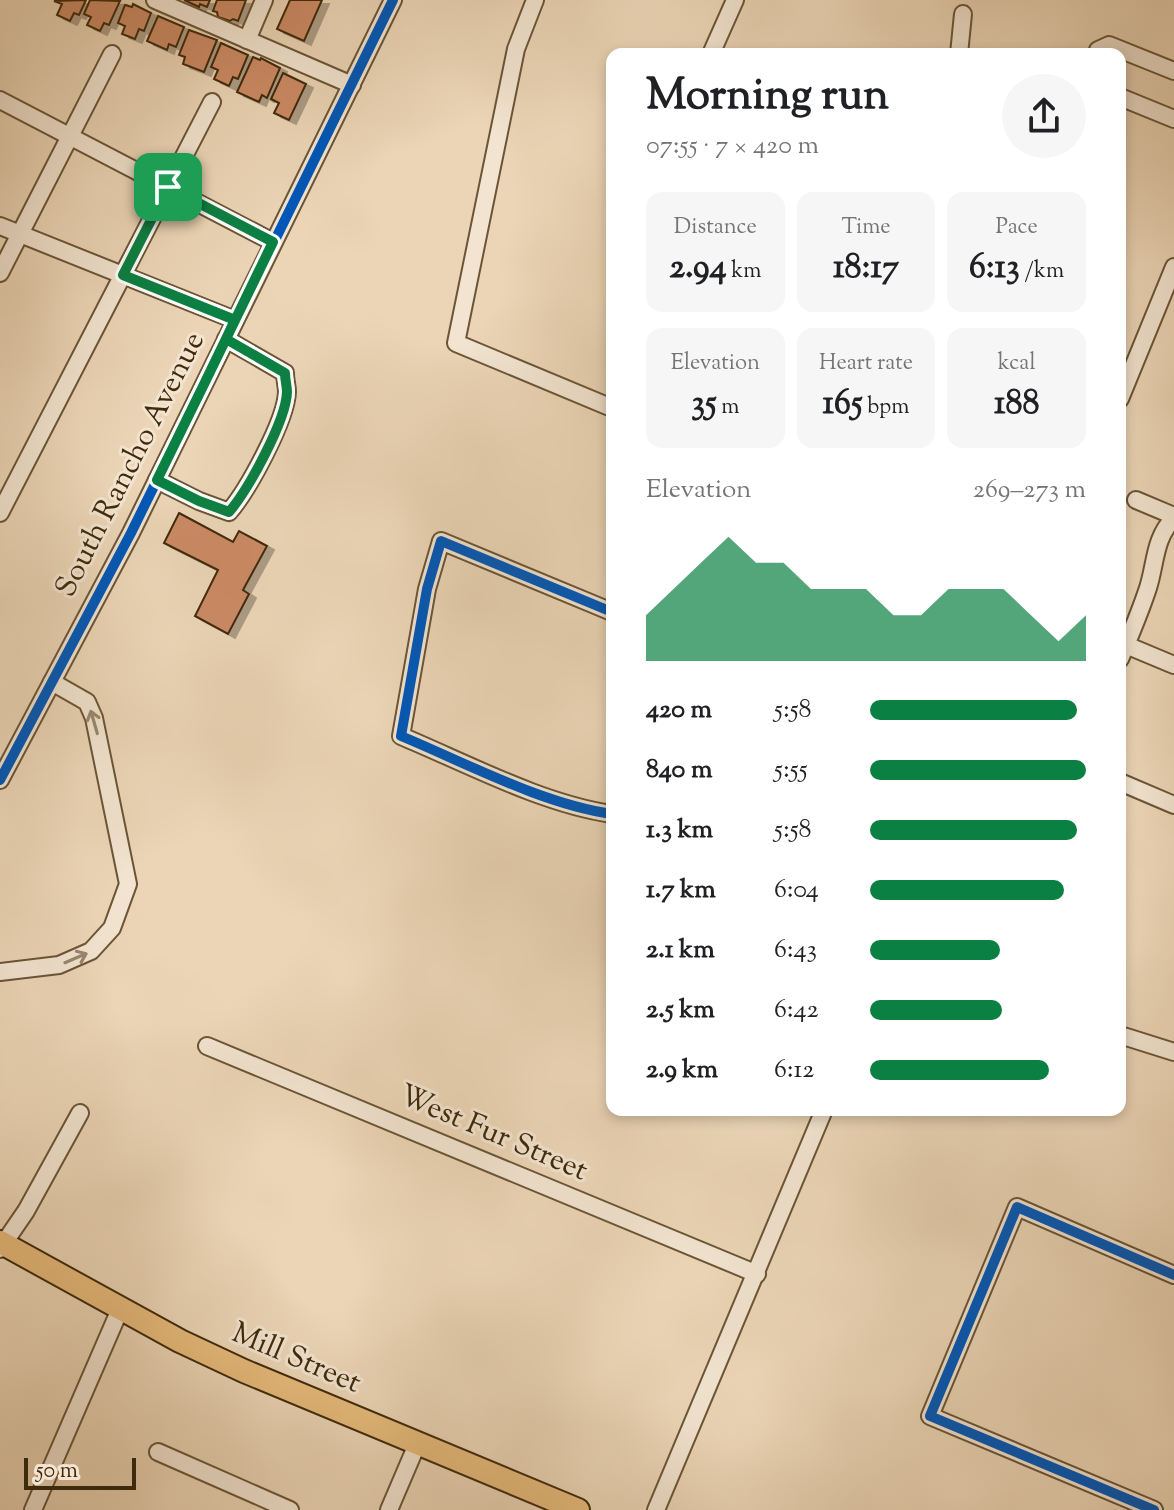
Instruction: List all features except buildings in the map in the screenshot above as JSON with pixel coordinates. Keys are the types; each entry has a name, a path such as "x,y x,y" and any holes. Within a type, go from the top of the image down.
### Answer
{"main road":[{"name":"Mill Street","path":"1,1245 180,1341 244,1371 578,1510"}],"street":[{"path":"155,0 352,85"},
{"path":"247,40 264,0"},
{"name":"South Rancho Avenue","path":"0,780 157,480 393,0"},
{"path":"535,0 516,49 456,343 606,406"},
{"path":"714,48 735,0"},
{"path":"960,48 963,14"},
{"path":"1126,52 1174,71"},
{"path":"0,273 112,54"},
{"path":"1126,99 1174,119"},
{"path":"0,100 273,242"},
{"path":"0,513 212,102"},
{"path":"0,226 235,320"},
{"path":"1126,384 1174,267"},
{"path":"157,480 229,512 242,496 281,419 287,394 285,373 226,339"},
{"path":"1126,644 1149,585 1155,551 1164,528 1174,517 1136,500"},
{"path":"606,610 441,541 427,589 401,736 551,799 606,813"},
{"path":"1126,653 1174,665"},
{"path":"0,972 59,965 91,951 112,928 128,884 94,718 87,702 52,682"},
{"path":"1126,785 1174,805"},
{"path":"1126,1037 1174,1052"},
{"name":"West Fur Street","path":"207,1046 757,1274"},
{"path":"1,1245 26,1211 80,1113"},
{"path":"656,1510 822,1116"},
{"path":"1154,1510 1123,1504 930,1416 1017,1207 1174,1275"},
{"path":"33,1510 121,1307"},
{"path":"389,1510 418,1442"},
{"path":"158,1452 290,1510"}],"cycle path":[{"path":"0,780 131,533 393,0"},
{"path":"606,610 441,541 427,589 401,736 532,792 606,813"},
{"path":"1154,1510 930,1416 1017,1207 1174,1275"}],"route":[{"path":"168,187 123,275 235,320 226,339 285,373 287,394 281,419 242,496 229,512 157,480 226,339 273,242 168,187"}]}
